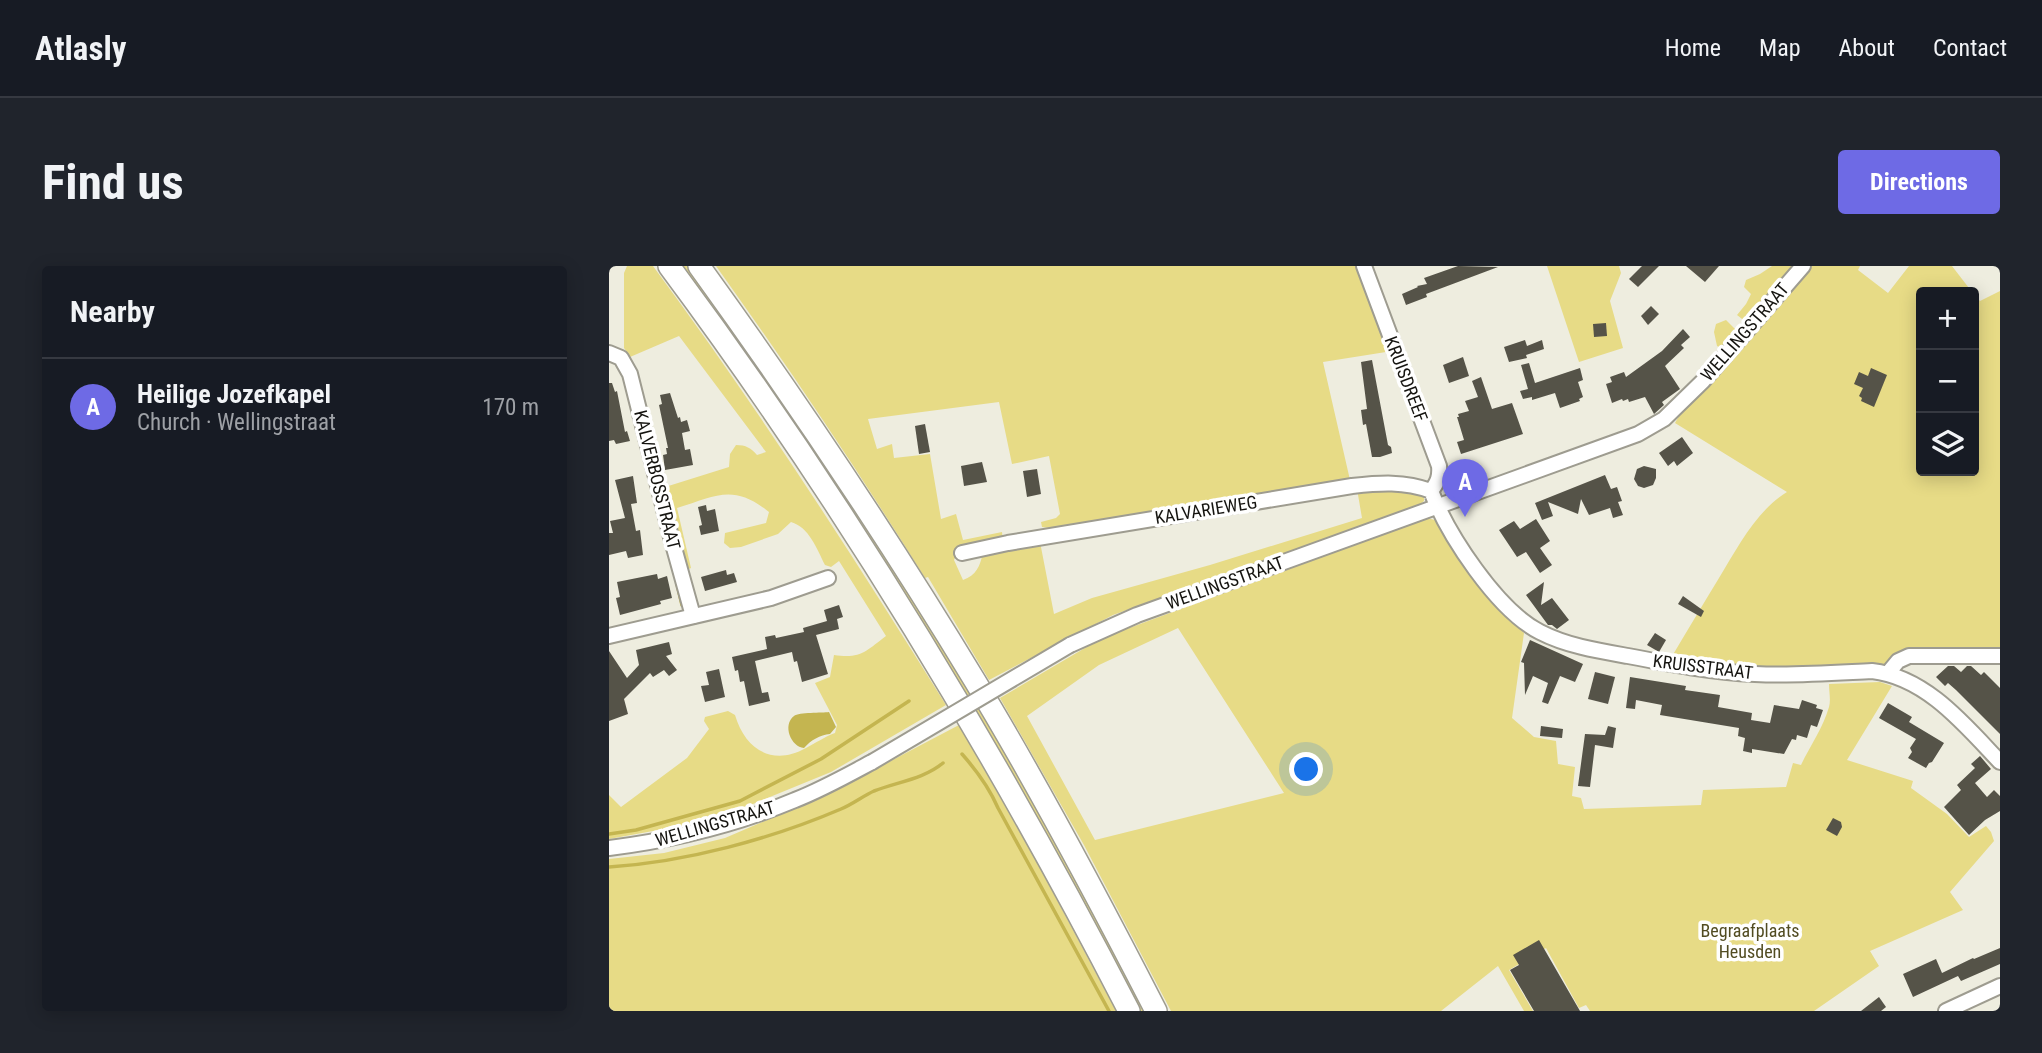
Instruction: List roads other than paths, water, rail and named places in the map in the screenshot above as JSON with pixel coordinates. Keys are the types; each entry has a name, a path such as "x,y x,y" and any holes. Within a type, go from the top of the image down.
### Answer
{"highway":[{"path":"669,266 828,492 957,697 1073,902 1129,1011"},
{"path":"699,266 850,484 975,680 1074,854 1156,1011"}],"street":[{"name":"KRUISDREEF","path":"1364,266 1439,466 1437,484 1431,491"},
{"name":"WELLINGSTRAAT","path":"609,848 685,835 752,816 814,792 872,762 1070,645 1137,615 1619,442 1655,425 1703,381 1803,266"},
{"name":"KALVERBOSSTRAAT","path":"609,353 621,358 630,374 693,616"},
{"name":"KALVARIEWEG","path":"962,553 1352,486 1399,483 1431,491"},
{"path":"1431,491 1438,508"},
{"name":"KRUISSTRAAT","path":"1438,508 1449,531 1494,593 1509,609 1540,632 1592,649 1668,664 1754,674 1872,671 1888,673 1917,686 1940,702 2000,762"},
{"path":"609,636 771,598 828,578"},
{"path":"1888,673 1898,662 1909,656 2000,656"},
{"path":"1947,1011 2000,986"}],"waterway":[{"path":"677,584 682,605"},
{"path":"609,834 636,830 740,801 821,759 909,701"},
{"path":"962,754 991,793 1109,1011"},
{"path":"609,867 698,854 786,830 841,809 874,791 919,777 943,763"}],"place":[{"name":"Heilige Jozefkapel","path":"1465,517"}],"park label":[{"name":"Begraafplaats Heusden","path":"1750,941"}]}
